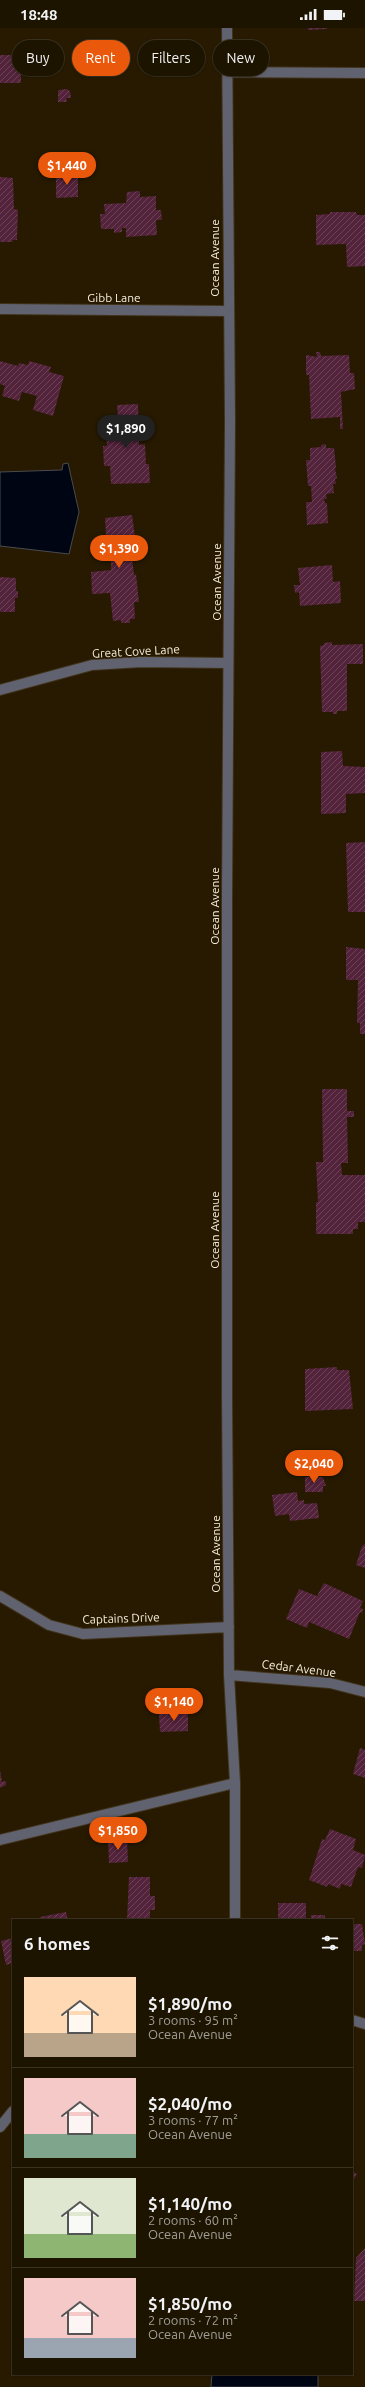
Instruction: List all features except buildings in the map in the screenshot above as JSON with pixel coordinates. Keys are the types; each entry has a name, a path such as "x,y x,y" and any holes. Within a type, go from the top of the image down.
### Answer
{"street":[{"name":"Ocean Avenue","path":"227,28 227,40"},
{"path":"269,72 365,72"},
{"name":"Ocean Avenue","path":"227,76 227,311 230,420 228,662 229,1675 235,1783 236,1919"},
{"name":"Gibb Lane","path":"0,309 227,311"},
{"name":"Great Cove Lane","path":"0,690 92,665 141,662 228,662"},
{"name":"Captains Drive","path":"0,1596 49,1625 83,1634 229,1627"},
{"name":"Cedar Avenue","path":"229,1675 330,1683 365,1692"},
{"path":"0,1840 235,1783"},
{"path":"353,2020 365,2024"},
{"path":"0,2127 12,2112"}],"shaded area":[{"path":"68,463 79,512 69,554 0,546 0,472 62,470 63,464"},
{"path":"212,2375 318,2375 318,2387 211,2387"}]}
